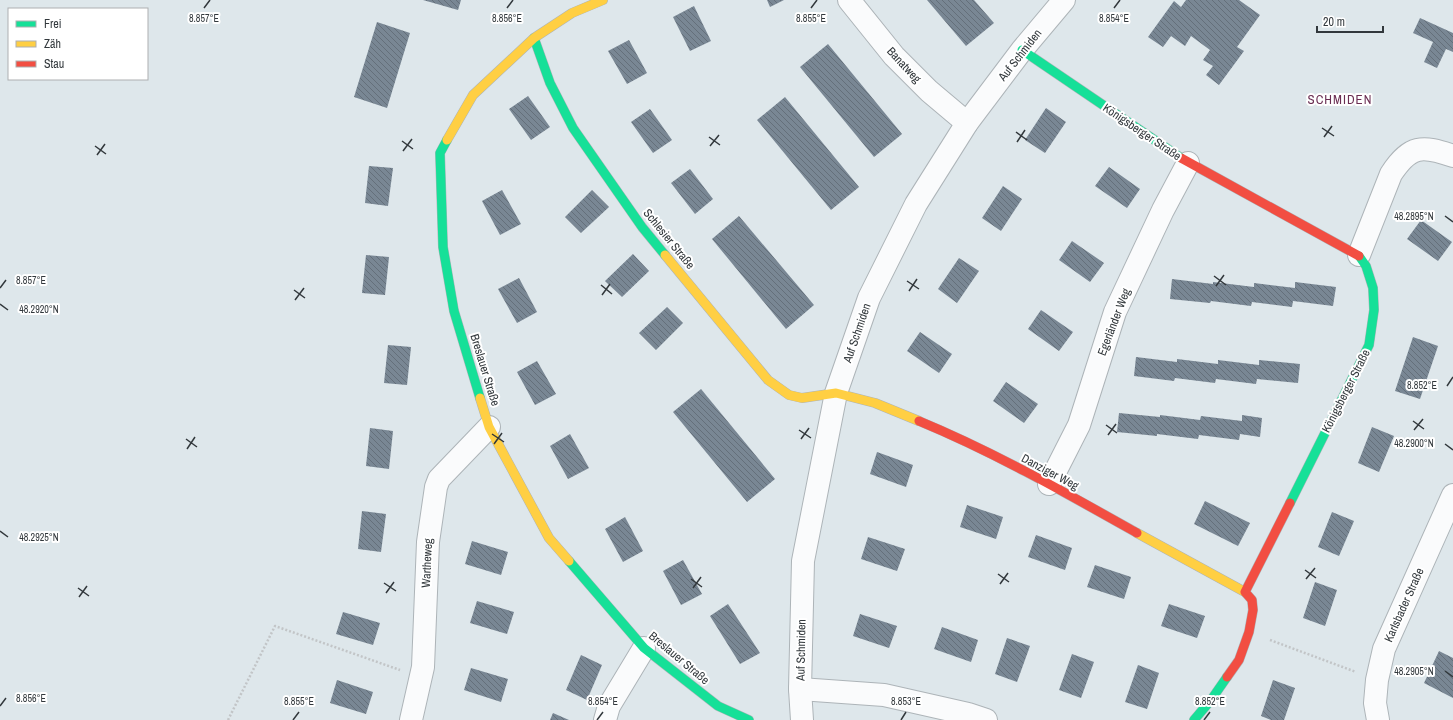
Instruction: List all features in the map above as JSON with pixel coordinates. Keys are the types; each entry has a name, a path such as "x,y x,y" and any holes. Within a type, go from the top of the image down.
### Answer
{"street":[{"name":"Breslauer Straße","path":"604,0 568,6 473,95 440,153 443,246 451,296 456,318 489,427 549,538 644,648 718,706 749,720"},
{"name":"Banatweg","path":"849,0 894,56 929,91 967,123"},
{"name":"Auf Schmiden","path":"802,720 800,689 803,561 836,393 869,298 916,204 967,123 1022,50 1064,0"},
{"name":"Schlesier Straße","path":"534,38 550,83 573,128 642,227 768,380 789,395 802,398 836,393"},
{"name":"Königsberger Straße","path":"1022,50 1188,163 1359,256 1367,267 1373,281 1375,311 1369,345 1245,592"},
{"path":"1359,256 1391,174 1402,159 1408,153 1422,148 1436,150 1453,156"},
{"name":"Egerländer Weg","path":"1049,484 1079,425 1115,312 1163,210 1188,163"},
{"name":"Danziger Weg","path":"836,393 875,403 950,434 1049,484 1245,592"},
{"name":"Wartheweg","path":"411,720 423,667 428,542 436,487 439,479 489,427"},
{"name":"Karlsbader Straße","path":"1378,720 1375,703 1377,680 1384,650 1453,495"},
{"path":"1194,720 1211,700 1239,660 1249,632 1253,610 1252,600 1245,592"},
{"path":"605,720 610,706 644,648"},
{"path":"800,689 884,695 968,714 986,720"}],"path":[{"path":"228,720 275,626 405,672 423,667"},
{"path":"1249,632 1377,680"}],"building":[{"path":"423,0 461,0 458,10"},
{"path":"767,0 784,0 770,7"},
{"path":"927,0 974,0 994,23 966,46"},
{"path":"1186,0 1239,0 1260,15 1237,47 1244,51 1219,85 1206,75 1213,66 1203,60 1210,50 1191,36 1185,46 1171,36 1163,47 1148,37 1174,1 1181,7"},
{"path":"694,6 711,41 690,51 673,17"},
{"path":"1420,18 1453,33 1453,52 1446,49 1437,68 1424,62 1433,42 1413,33"},
{"path":"377,22 410,33 387,108 354,97"},
{"path":"629,40 647,73 627,84 608,51"},
{"path":"828,44 902,134 874,157 800,67"},
{"path":"528,96 550,127 531,140 509,109"},
{"path":"785,97 859,187 831,210 757,120"},
{"path":"1046,108 1066,122 1045,153 1025,140"},
{"path":"650,109 672,140 653,153 631,122"},
{"path":"369,166 393,168 388,206 365,203"},
{"path":"1109,167 1140,189 1127,208 1095,186"},
{"path":"690,169 713,199 695,214 671,183"},
{"path":"1003,186 1022,199 1001,231 982,218"},
{"path":"502,190 521,224 500,235 482,201"},
{"path":"592,190 609,207 581,233 565,217"},
{"path":"739,216 814,305 786,329 712,239"},
{"path":"1421,220 1452,242 1438,261 1407,239"},
{"path":"1072,241 1104,263 1090,282 1059,260"},
{"path":"633,254 649,271 622,297 605,281"},
{"path":"366,255 389,257 385,295 362,293"},
{"path":"959,258 979,271 957,303 938,289"},
{"path":"519,278 537,312 517,323 498,289"},
{"path":"1172,279 1254,287 1254,283 1295,288 1295,282 1336,287 1333,306 1293,301 1292,307 1252,302 1251,306 1211,301 1210,303 1170,299"},
{"path":"667,307 683,323 656,350 639,333"},
{"path":"1041,310 1073,332 1059,351 1028,329"},
{"path":"920,332 952,354 939,373 907,351"},
{"path":"1413,337 1438,346 1420,399 1395,391"},
{"path":"388,345 411,347 407,385 384,383"},
{"path":"1136,357 1177,362 1177,359 1218,364 1218,360 1259,365 1259,360 1300,364 1298,383 1257,379 1256,384 1216,379 1215,383 1175,378 1174,381 1134,376"},
{"path":"537,361 556,394 535,405 517,372"},
{"path":"1006,382 1038,404 1024,423 993,401"},
{"path":"701,389 775,479 747,502 673,412"},
{"path":"1119,413 1160,417 1160,415 1200,420 1201,416 1242,421 1242,415 1262,418 1260,437 1240,434 1239,440 1199,435 1198,439 1157,434 1157,436 1117,432"},
{"path":"1372,427 1394,436 1379,472 1358,463"},
{"path":"370,428 393,431 389,469 366,466"},
{"path":"570,434 589,468 568,479 550,446"},
{"path":"877,452 913,465 906,487 870,474"},
{"path":"1205,501 1250,523 1238,546 1194,524"},
{"path":"967,505 1003,517 996,539 960,527"},
{"path":"362,511 386,514 381,552 358,549"},
{"path":"1332,512 1354,521 1339,556 1318,547"},
{"path":"625,517 643,551 623,562 605,529"},
{"path":"1036,535 1072,548 1065,570 1028,557"},
{"path":"868,537 905,549 897,571 861,559"},
{"path":"472,541 508,552 501,575 465,564"},
{"path":"683,560 702,594 681,605 663,571"},
{"path":"1095,565 1131,577 1124,599 1087,587"},
{"path":"1315,582 1337,590 1325,626 1303,618"},
{"path":"477,601 514,612 507,634 470,623"},
{"path":"728,604 760,653 740,664 710,616"},
{"path":"1169,604 1205,616 1197,638 1161,626"},
{"path":"343,612 380,623 373,645 336,634"},
{"path":"860,614 897,626 889,648 853,636"},
{"path":"942,627 978,640 971,662 934,649"},
{"path":"1007,638 1030,646 1017,682 995,674"},
{"path":"1439,651 1453,658 1453,698 1424,683"},
{"path":"1072,654 1094,662 1081,698 1059,690"},
{"path":"581,655 602,665 587,700 566,690"},
{"path":"1138,665 1159,673 1147,709 1125,702"},
{"path":"471,668 508,679 501,702 464,690"},
{"path":"337,680 373,692 366,714 330,703"},
{"path":"1273,680 1295,688 1284,720 1271,720 1261,716"},
{"path":"553,713 569,720 550,720"}],"traffic: fast":[{"path":"534,38 550,83 573,128 642,227 665,255"},
{"path":"1022,50 1181,158"},
{"path":"447,140 440,153 443,247 454,311 480,398"},
{"path":"1290,503 1369,345 1374,310 1373,288 1366,266 1359,256"},
{"path":"569,561 644,648 718,706 749,720"},
{"path":"1194,720 1211,700 1227,677"}],"traffic: slow":[{"path":"447,140 473,95 534,38 572,13 603,0"},
{"path":"665,255 768,380 789,395 802,398 836,393 875,403 919,421"},
{"path":"480,398 489,427 549,538 569,561"},
{"path":"1137,533 1245,592"}],"traffic: jam":[{"path":"1181,158 1359,256"},
{"path":"919,421 975,446 1057,488 1137,533"},
{"path":"1227,677 1239,660 1249,632 1253,610 1252,600 1245,592 1290,503"}],"district":[{"name":"SCHMIDEN","path":"1340,99"}]}
